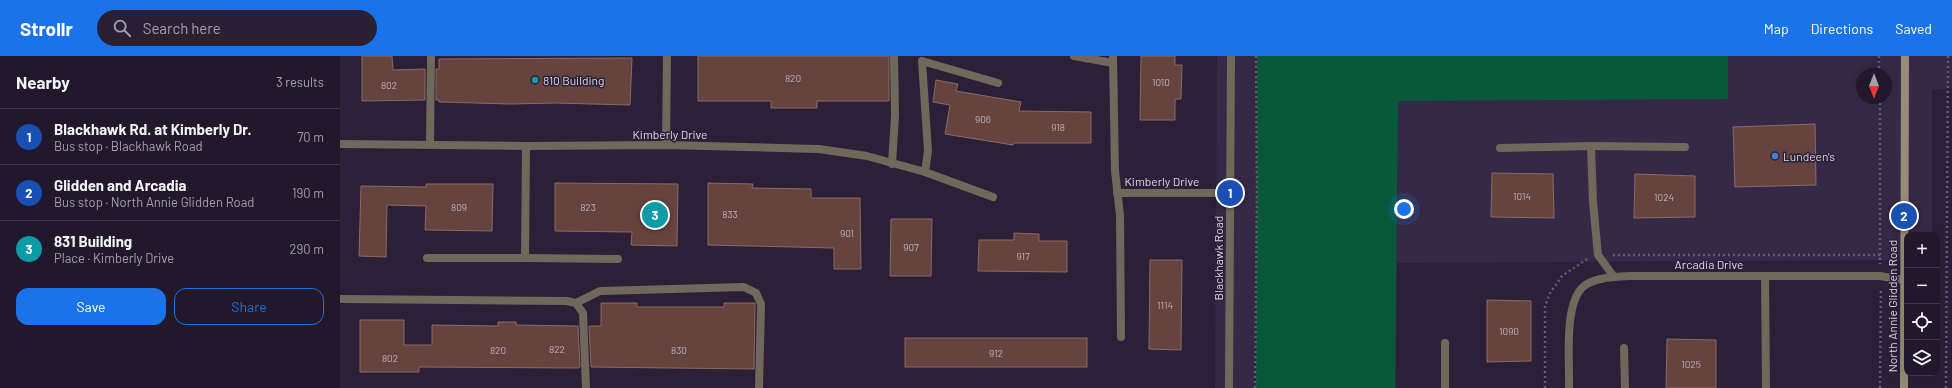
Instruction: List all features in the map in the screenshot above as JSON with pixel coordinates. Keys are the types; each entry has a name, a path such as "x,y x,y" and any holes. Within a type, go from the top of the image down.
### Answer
{"main road":[{"name":"North Annie Glidden Road","path":"1904,268 1905,56"},
{"name":"North Annie Glidden Road","path":"1904,304 1904,388"}],"street":[{"path":"430,144 431,56"},
{"path":"666,145 667,56"},
{"path":"892,164 894,56"},
{"path":"1074,56 1113,60 1117,193 1120,215 1121,337"},
{"name":"Blackhawk Road","path":"1229,388 1231,56"},
{"path":"925,172 928,151 922,61 998,84"},
{"name":"Kimberly Drive","path":"340,144 526,146 666,145 819,149 867,156 925,172 993,197"},
{"path":"525,258 526,146"},
{"path":"1591,146 1593,202 1598,255 1614,277"},
{"path":"1500,148 1591,146 1685,147"},
{"name":"Kimberly Drive","path":"1117,193 1230,193"},
{"path":"427,258 618,259"},
{"path":"1765,276 1766,388"},
{"name":"Arcadia Drive","path":"1570,388 1570,316 1572,304 1577,293 1585,286 1614,277 1880,276 1904,280"},
{"path":"340,299 566,301 576,303 600,291 744,287 756,293 761,304 759,388"},
{"path":"576,303 583,313 586,388"},
{"path":"1445,343 1445,388"},
{"path":"1624,348 1625,388"}],"path":[{"path":"1254,388 1257,192 1256,56"},
{"path":"1879,56 1880,68"},
{"path":"1946,388 1949,110 1948,56"},
{"path":"1880,104 1880,388"}],"shaded area":[{"path":"1217,56 1952,56 1952,88 1932,90 1932,232 1904,232 1904,260 1397,263 1396,388 1215,388"}],"green space":[{"path":"1257,56 1728,56 1728,99 1398,101 1395,388 1256,388"}],"building":[{"path":"362,56 392,56 393,70 425,69 425,100 362,101"},
{"path":"698,56 889,56 889,101 817,101 817,108 771,108 771,101 698,101"},
{"path":"1141,56 1175,56 1175,65 1182,65 1181,99 1175,99 1175,120 1140,120"},
{"name":"810 Building","path":"632,58 630,105 556,103 510,104 439,102 439,100 436,100 436,69 439,69 439,59"},
{"path":"936,80 958,84 956,91 1021,102 1019,111 1091,112 1091,143 1014,143 1013,145 945,134 950,105 933,102"},
{"name":"Lundeen's","path":"1815,124 1816,185 1735,187 1733,127"},
{"path":"1492,173 1553,174 1554,218 1491,217"},
{"path":"1635,174 1695,176 1695,217 1634,218"},
{"path":"555,183 678,184 677,246 631,245 632,232 555,231"},
{"path":"708,183 753,184 752,188 811,189 811,198 860,198 861,269 834,269 834,248 708,245"},
{"path":"426,184 493,184 492,231 425,230 426,206 387,205 386,257 359,256 361,186 426,187"},
{"path":"891,219 932,219 931,276 890,276"},
{"path":"1014,233 1039,234 1039,241 1067,241 1067,272 978,271 979,240 1014,240"},
{"path":"1150,260 1182,260 1181,350 1149,349"},
{"path":"1487,300 1531,301 1531,361 1487,362"},
{"path":"601,303 637,303 637,307 724,307 724,303 755,303 754,369 591,367 589,326 601,326"},
{"path":"360,320 404,320 404,345 432,345 432,325 498,326 498,322 516,322 516,325 578,326 580,367 419,367 419,372 360,372"},
{"path":"905,338 1087,338 1087,367 905,367"},
{"path":"1667,339 1716,340 1716,388 1666,388"}],"place":[{"name":"810 Building","path":"535,80"},
{"name":"Lundeen's","path":"1775,156"},
{"name":"Blackhawk Rd. at Kimberly Dr.","path":"1230,193"},
{"name":"831 Building","path":"655,215"},
{"name":"Glidden and Arcadia","path":"1904,216"}]}
